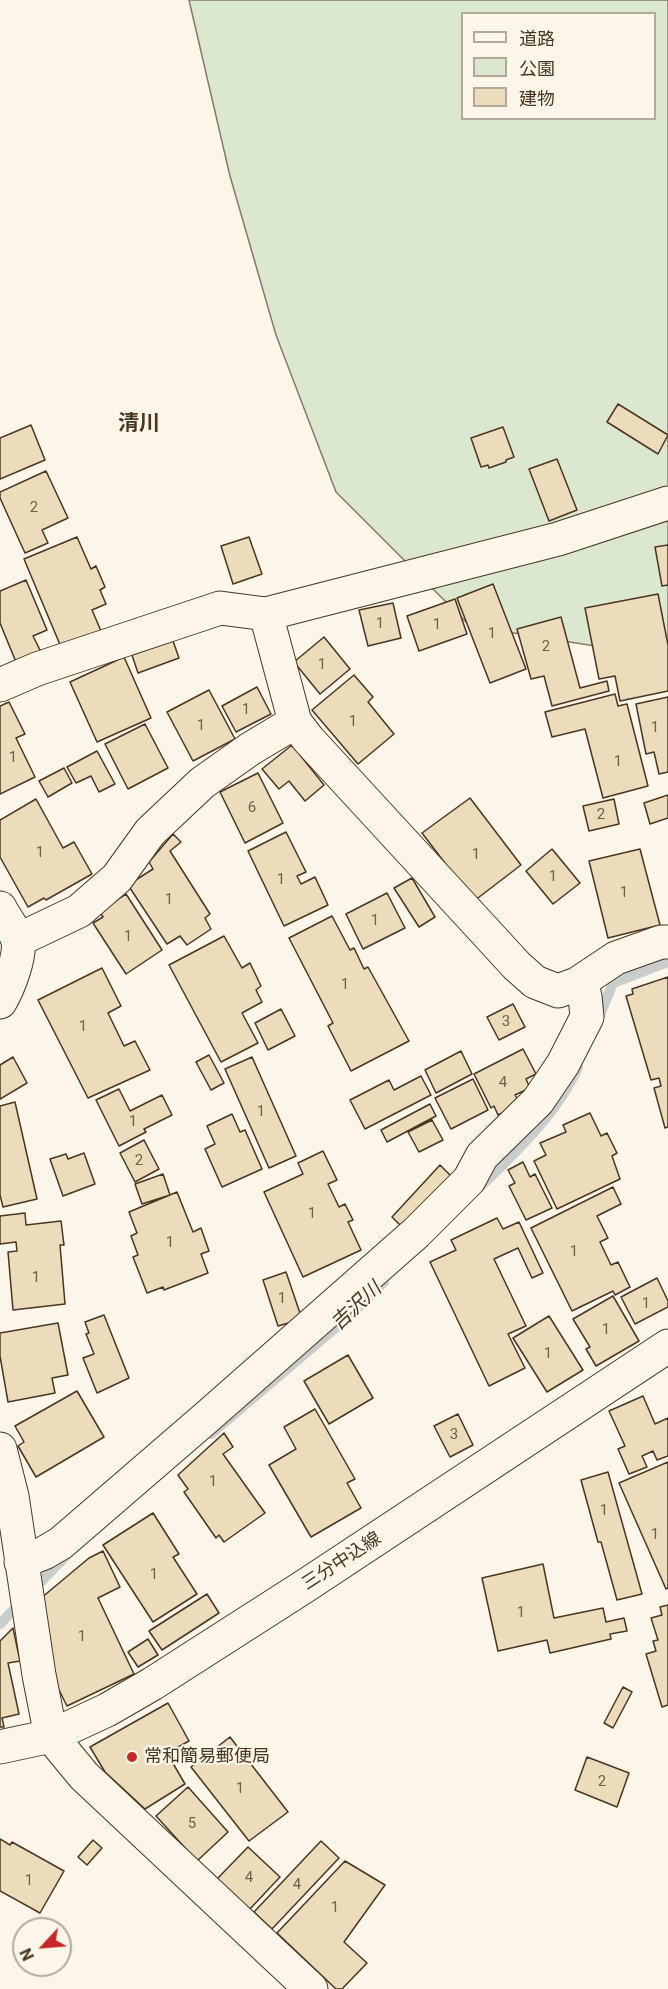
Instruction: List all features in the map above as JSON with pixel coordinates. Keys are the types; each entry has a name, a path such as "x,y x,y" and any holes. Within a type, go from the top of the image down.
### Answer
{"street":[{"path":"0,685 37,669 220,608 266,614 558,539 668,503"},
{"path":"266,614 295,722 308,739 517,966 535,982 558,991 577,984 616,958 661,942 668,942"},
{"path":"18,940 79,910 117,878 150,832 202,783 250,749 295,722"},
{"path":"0,908 18,940 15,964 7,991 0,1002"},
{"path":"24,1584 44,1553 61,1543 390,1256 469,1180 482,1156 538,1101 562,1064 586,1017 585,996 577,984"},
{"name":"三分中込線","path":"0,1747 51,1736 107,1710 162,1678 305,1587 668,1346"},
{"path":"0,1449 12,1496 24,1584 51,1736 84,1776 311,1989"}],"green space":[{"path":"189,0 668,0 668,644 645,654 470,626 336,492 276,335 230,176"}],"building":[{"path":"618,404 668,435 658,454 607,422"},
{"path":"31,425 45,460 0,479 0,438"},
{"path":"503,427 514,457 489,468 488,465 481,467 471,438"},
{"path":"557,459 577,510 549,521 529,469"},
{"path":"46,471 68,518 42,530 48,543 25,553 0,498 0,492"},
{"path":"77,537 91,569 96,566 105,587 100,590 106,604 92,610 101,631 61,647 24,559"},
{"path":"249,537 262,574 233,584 221,546"},
{"path":"668,545 668,585 662,586 655,547"},
{"path":"26,580 47,630 33,636 41,652 16,662 0,623 0,591"},
{"path":"493,584 526,669 490,683 457,598"},
{"path":"658,594 668,645 668,691 620,701 615,676 599,679 585,608"},
{"path":"455,599 467,634 419,651 407,616"},
{"path":"393,603 401,638 368,646 359,610"},
{"path":"561,617 580,688 607,681 609,691 552,706 544,676 531,679 517,629"},
{"path":"324,637 350,669 320,694 294,662"},
{"path":"173,641 179,658 138,673 132,655"},
{"path":"124,657 151,718 97,742 70,682"},
{"path":"354,675 373,697 368,702 394,734 358,764 312,710"},
{"path":"257,687 271,714 236,732 222,706"},
{"path":"209,690 235,739 193,761 167,712"},
{"path":"615,694 618,706 627,704 648,786 603,798 585,729 552,737 545,712"},
{"path":"668,697 668,772 659,774 654,752 646,754 636,704"},
{"path":"9,702 25,734 16,738 35,777 0,794 0,706"},
{"path":"145,724 168,768 128,789 105,744"},
{"path":"292,745 324,785 305,801 289,781 279,789 262,769"},
{"path":"97,751 115,784 99,792 91,776 76,783 67,767"},
{"path":"64,768 72,783 48,797 39,781"},
{"path":"258,773 283,823 245,843 220,792"},
{"path":"668,795 668,818 650,824 644,803"},
{"path":"470,798 521,865 474,901 422,833"},
{"path":"36,799 63,848 74,842 92,874 46,900 44,898 28,907 0,857 0,820"},
{"path":"614,799 619,824 589,831 583,806"},
{"path":"286,832 306,872 297,876 301,884 315,877 328,905 284,926 248,851"},
{"path":"173,834 181,842 170,851 210,914 205,918 211,929 187,945 180,936 167,944 128,885 153,869 149,862"},
{"path":"552,849 580,883 553,904 526,871"},
{"path":"640,849 660,925 608,938 589,861"},
{"path":"412,878 435,917 419,927 394,888"},
{"path":"387,893 405,928 363,949 346,914"},
{"path":"126,894 162,950 126,974 93,923 103,917 99,911"},
{"path":"332,916 350,950 354,948 364,969 368,967 409,1041 351,1071 328,1026 333,1023 289,938"},
{"path":"224,936 242,968 250,963 261,986 256,990 262,1002 242,1013 258,1043 221,1062 169,965"},
{"path":"102,968 121,1006 108,1013 124,1046 135,1041 150,1070 88,1098 38,1000"},
{"path":"668,977 668,1127 665,1128 654,1088 661,1086 659,1078 651,1080 626,996 633,994 632,989"},
{"path":"513,1004 525,1027 499,1040 487,1017"},
{"path":"281,1009 295,1036 268,1050 255,1023"},
{"path":"523,1049 536,1074 526,1079 530,1088 515,1095 520,1104 498,1115 494,1106 491,1108 474,1074"},
{"path":"461,1051 472,1074 436,1093 425,1070"},
{"path":"209,1055 224,1083 211,1090 196,1062"},
{"path":"13,1057 27,1083 0,1099 0,1065"},
{"path":"252,1057 296,1156 269,1168 225,1069"},
{"path":"421,1076 431,1095 365,1129 350,1100 389,1080 394,1090"},
{"path":"473,1079 488,1110 451,1129 435,1098"},
{"path":"119,1089 130,1111 162,1095 172,1115 144,1129 146,1132 119,1146 96,1100"},
{"path":"15,1102 37,1199 3,1207 0,1195 0,1106"},
{"path":"430,1104 436,1116 387,1142 381,1130"},
{"path":"590,1113 601,1136 607,1133 617,1153 612,1156 620,1179 557,1209 534,1161 546,1155 540,1143 566,1132 563,1125"},
{"path":"232,1114 240,1132 245,1130 262,1169 222,1187 205,1149 215,1144 207,1126"},
{"path":"432,1120 443,1140 419,1152 408,1132"},
{"path":"144,1140 159,1169 135,1182 120,1153"},
{"path":"323,1151 337,1180 328,1184 339,1207 345,1204 353,1220 348,1222 361,1250 303,1277 264,1192 303,1174 298,1163"},
{"path":"84,1153 95,1184 63,1196 50,1159 66,1154 68,1159"},
{"path":"523,1162 530,1177 535,1174 552,1208 526,1220 509,1186 515,1183 508,1170"},
{"path":"440,1165 454,1179 406,1231 392,1217"},
{"path":"163,1174 170,1195 142,1204 135,1184"},
{"path":"613,1187 621,1204 597,1216 608,1238 600,1242 611,1265 618,1262 630,1287 615,1295 613,1291 572,1311 531,1228"},
{"path":"177,1192 193,1232 201,1228 209,1251 201,1254 208,1273 164,1290 163,1287 147,1293 133,1257 138,1255 131,1236 137,1233 129,1212"},
{"path":"25,1213 26,1225 61,1221 64,1245 60,1245 65,1304 13,1310 8,1252 17,1251 16,1242 0,1244 0,1216"},
{"path":"497,1218 503,1229 519,1222 543,1273 532,1278 518,1248 494,1259 526,1326 508,1334 525,1368 489,1386 430,1262 456,1250 451,1240"},
{"path":"286,1272 302,1319 278,1326 263,1280"},
{"path":"657,1278 668,1301 668,1307 635,1324 621,1297"},
{"path":"613,1296 639,1341 596,1366 586,1349 590,1347 573,1319"},
{"path":"104,1315 129,1378 97,1393 83,1358 94,1354 86,1334 89,1333 85,1322"},
{"path":"549,1316 583,1370 547,1392 513,1338"},
{"path":"58,1323 68,1375 52,1378 55,1393 8,1402 0,1356 0,1333"},
{"path":"348,1355 373,1398 329,1424 304,1381"},
{"path":"77,1391 104,1437 36,1477 18,1446 24,1442 15,1426"},
{"path":"643,1396 655,1424 668,1418 668,1456 657,1460 653,1451 642,1456 647,1467 629,1474 618,1449 625,1446 609,1411"},
{"path":"315,1409 355,1479 347,1483 361,1508 311,1537 269,1465 296,1449 284,1427"},
{"path":"458,1414 473,1445 450,1457 434,1426"},
{"path":"224,1433 233,1447 223,1454 265,1513 224,1542 219,1535 216,1538 184,1492 188,1489 178,1475"},
{"path":"668,1462 668,1588 666,1589 619,1483"},
{"path":"608,1472 642,1594 617,1600 581,1480"},
{"path":"153,1513 179,1554 173,1557 197,1594 153,1622 103,1545"},
{"path":"103,1551 120,1587 98,1598 134,1674 67,1706 55,1682 40,1599 89,1558"},
{"path":"543,1564 554,1618 603,1608 606,1622 624,1618 627,1631 610,1634 611,1639 550,1653 547,1640 498,1651 482,1578"},
{"path":"207,1594 219,1613 162,1650 149,1631"},
{"path":"668,1605 668,1705 662,1707 646,1654 656,1651 653,1641 658,1640 651,1618 662,1615 660,1607"},
{"path":"13,1628 20,1661 8,1663 19,1714 2,1718 4,1727 0,1727 0,1641"},
{"path":"148,1639 158,1655 138,1667 128,1652"},
{"path":"623,1687 632,1692 613,1728 604,1723"},
{"name":"常和簡易郵便局","path":"168,1703 189,1741 167,1753 185,1784 145,1809 105,1772 90,1747"},
{"path":"230,1737 288,1812 249,1841 191,1767"},
{"path":"587,1757 629,1773 617,1807 575,1790"},
{"path":"188,1787 228,1832 197,1861 156,1816"},
{"path":"0,1839 10,1845 12,1842 64,1871 40,1913 0,1891"},
{"path":"93,1840 102,1848 87,1865 78,1857"},
{"path":"321,1841 339,1858 272,1929 254,1912"},
{"path":"248,1847 280,1877 249,1910 217,1879"},
{"path":"345,1861 385,1885 344,1942 367,1963 342,1989 336,1989 277,1933"}],"waterway":[{"name":"吉沢川","path":"598,1020 613,983 668,962"},
{"name":"吉沢川","path":"478,1189 534,1132 570,1084 578,1067"},
{"name":"吉沢川","path":"211,1434 353,1313 384,1282"},
{"name":"吉沢川","path":"33,1590 68,1554"},
{"name":"吉沢川","path":"0,1624 22,1601"}],"place":[{"name":"常和簡易郵便局","path":"132,1757"}],"district":[{"name":"清川","path":"139,425"}]}
